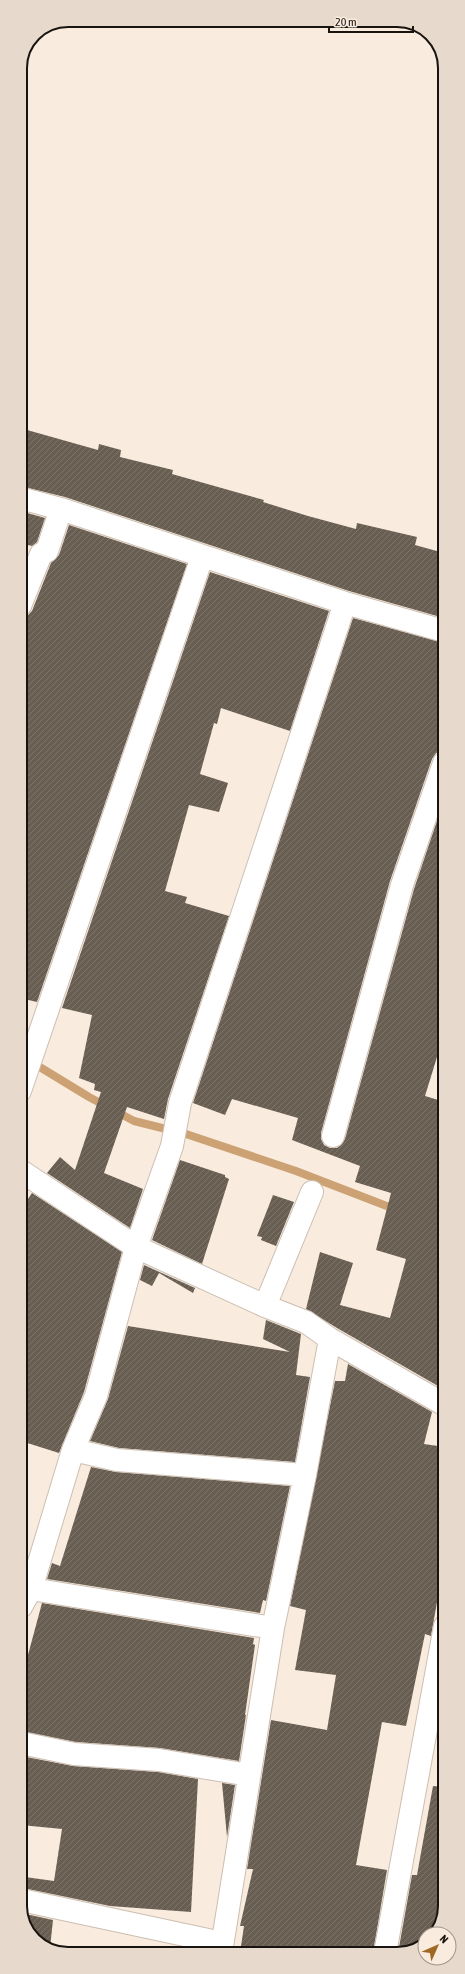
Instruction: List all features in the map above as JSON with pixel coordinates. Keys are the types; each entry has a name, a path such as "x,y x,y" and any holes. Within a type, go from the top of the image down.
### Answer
{"street":[{"path":"27,500 61,509 202,557 345,603 438,629"},
{"path":"27,589 41,554 47,551 61,509"},
{"path":"27,1073 202,557"},
{"path":"27,1595 73,1450 96,1396 136,1247 172,1146 180,1103 345,603"},
{"path":"333,1136 402,885 438,780"},
{"path":"27,1176 136,1247 265,1306 306,1322 330,1339 438,1402"},
{"path":"265,1306 312,1192"},
{"path":"221,1947 273,1628 305,1475 330,1339"},
{"path":"73,1450 117,1460 305,1475"},
{"path":"27,1598 273,1628"},
{"path":"385,1947 438,1664"},
{"path":"27,1744 74,1754 159,1760 248,1775"},
{"path":"27,1901 217,1947"}],"building":[{"path":"27,430 98,450 99,444 121,450 120,457 173,470 172,474 264,500 263,502 308,516 356,529 357,523 417,537 415,545 438,551 438,616 349,591 65,497 27,488"},
{"path":"27,513 45,518 37,542 32,546 27,545"},
{"path":"69,525 187,564 37,1002 27,1000 27,616 32,611 51,563 59,555"},
{"path":"210,572 329,611 290,731 221,708 217,724 214,723 200,774 228,783 219,812 189,805 165,891 187,897 185,903 229,916 168,1099 164,1119 127,1107 104,1173 143,1189 130,1228 47,1173 60,1157 75,1170 101,1092 94,1090 95,1084 79,1078 92,1015 62,1008"},
{"path":"353,618 438,641 438,752 432,759 390,881 321,1133 321,1139 324,1145 330,1148 337,1148 345,1139 414,889 438,818 438,1054 425,1096 438,1100 438,1386 306,1309 320,1252 353,1263 340,1305 390,1318 406,1259 376,1250 391,1193 355,1182 360,1166 292,1140 298,1118 232,1099 225,1115 193,1103"},
{"path":"180,1160 225,1175 225,1177 229,1179 202,1264 152,1240"},
{"path":"32,1193 122,1252 84,1392 59,1453 27,1443 28,1199"},
{"path":"273,1195 294,1202 276,1246 261,1240 262,1237 257,1236"},
{"path":"144,1265 195,1288 193,1293 159,1273 152,1286 140,1280"},
{"path":"266,1320 301,1334 296,1375 310,1377 295,1462 119,1448 90,1441 108,1399 128,1326 290,1352 263,1339"},
{"path":"348,1364 432,1412 424,1444 438,1446 438,1597 431,1636 425,1634 406,1726 382,1722 356,1865 387,1870 374,1947 241,1947 244,1926 240,1926 253,1869 247,1869 271,1720 327,1730 336,1675 295,1670 306,1610 290,1606 335,1381 345,1381"},
{"path":"91,1467 116,1472 290,1486 266,1601 263,1600 260,1613 47,1579 52,1563 60,1566"},
{"path":"42,1603 254,1638 253,1644 255,1645 239,1761 160,1748 76,1742 27,1732 27,1659"},
{"path":"27,1757 73,1766 158,1772 198,1779 191,1912 110,1906 27,1889 27,1877 54,1881 62,1829 27,1826"},
{"path":"222,1783 235,1785 227,1837"},
{"path":"433,1786 438,1786 438,1906 436,1919 433,1926 417,1926 417,1941 410,1945 399,1947 412,1875 417,1875"},
{"path":"28,1915 53,1920 51,1943 35,1931"}],"waterway":[{"path":"27,1059 89,1097 134,1121 186,1134 296,1171 397,1210"}]}
